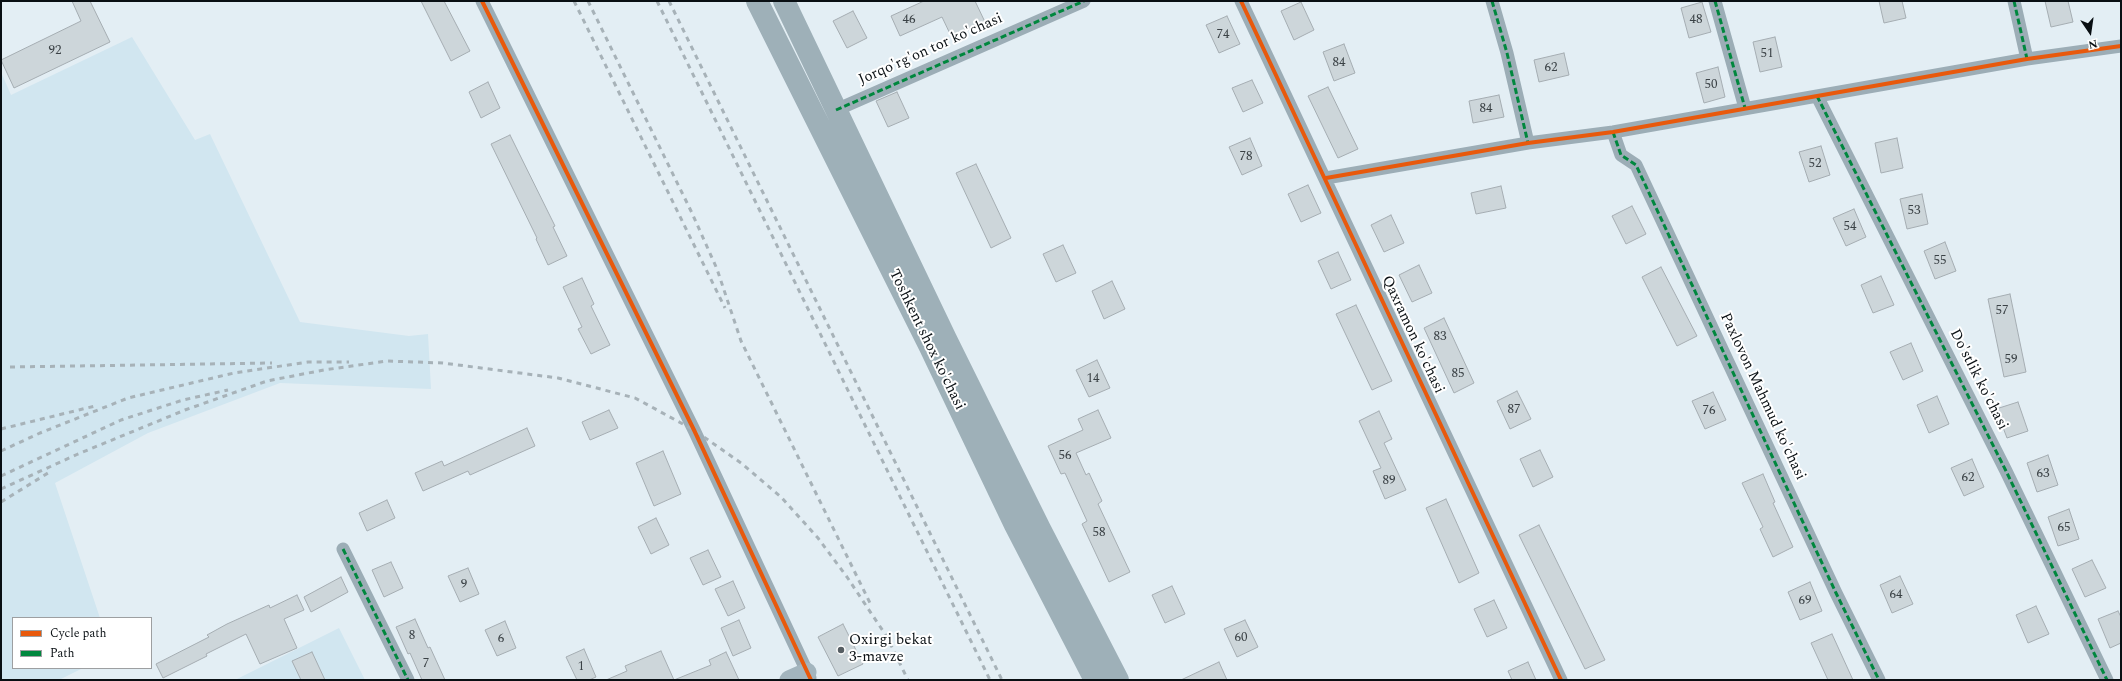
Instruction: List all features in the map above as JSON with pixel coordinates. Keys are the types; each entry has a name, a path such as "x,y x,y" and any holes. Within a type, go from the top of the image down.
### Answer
{"highway":[{"name":"Toshkent shox ko'chasi","path":"757,1 938,343 1040,529 1118,680"},
{"name":"Toshkent shox ko'chasi","path":"784,1 836,110 1016,525 1095,680"}],"main road":[{"path":"789,680 809,676"}],"street":[{"path":"482,1 694,430 809,676"},
{"name":"Jorqo'rg'on tor ko'chasi","path":"836,110 1084,1"},
{"name":"Qaxramon ko'chasi","path":"1241,1 1326,178 1561,680"},
{"path":"1492,1 1507,53 1528,144"},
{"path":"1715,1 1745,108"},
{"path":"2014,1 2027,59"},
{"path":"1326,178 1528,144 1613,132 2027,59 2121,46"},
{"name":"Do'stlik ko'chasi","path":"1817,96 2006,471 2107,680"},
{"name":"Paxlovon Mahmud ko'chasi","path":"1613,132 1621,155 1636,165 1836,593 1879,680"},
{"path":"343,549 408,680"}],"shaded area":[{"path":"132,37 195,140 210,134 300,322 409,336 428,334 431,389 280,383 148,433 55,483 100,617 12,617 12,669 81,669 59,680 1,680 1,72 11,95"},
{"path":"339,628 365,680 235,680"}],"building":[{"path":"72,1 90,1 110,42 14,88 1,60 81,21"},
{"path":"421,1 444,1 470,51 451,61"},
{"path":"924,1 975,1 985,22 952,38 942,17 900,36 891,16"},
{"path":"1879,1 1902,1 1906,18 1884,23"},
{"path":"2045,1 2068,1 2073,22 2051,27"},
{"path":"1301,2 1314,30 1294,40 1281,11"},
{"path":"1702,2 1711,32 1689,38 1681,8"},
{"path":"853,11 867,38 847,48 833,21"},
{"path":"1227,16 1240,44 1219,53 1206,25"},
{"path":"1775,37 1782,67 1760,72 1753,42"},
{"path":"1344,44 1355,73 1334,81 1323,52"},
{"path":"1564,53 1569,75 1539,82 1534,60"},
{"path":"1718,67 1725,97 1704,103 1696,73"},
{"path":"1252,80 1263,103 1243,112 1232,88"},
{"path":"488,82 500,108 481,118 469,92"},
{"path":"1328,87 1358,149 1338,158 1308,96"},
{"path":"897,92 909,118 888,127 876,101"},
{"path":"1499,95 1504,117 1473,123 1469,101"},
{"path":"510,135 555,226 553,227 567,256 548,265 536,239 537,238 491,144"},
{"path":"1250,138 1262,166 1242,175 1229,147"},
{"path":"1897,138 1903,168 1881,173 1875,143"},
{"path":"1821,146 1830,175 1809,182 1799,152"},
{"path":"976,164 1011,238 991,248 956,173"},
{"path":"1308,185 1321,213 1301,222 1288,194"},
{"path":"1501,186 1506,208 1476,214 1471,193"},
{"path":"1922,194 1928,224 1907,229 1900,199"},
{"path":"1632,206 1646,234 1626,244 1612,216"},
{"path":"1854,209 1866,237 1846,246 1833,218"},
{"path":"1391,215 1404,243 1384,252 1371,225"},
{"path":"1945,242 1956,271 1935,279 1924,251"},
{"path":"1063,245 1076,273 1056,282 1043,254"},
{"path":"1338,252 1351,280 1331,289 1318,261"},
{"path":"1419,265 1432,293 1412,302 1399,275"},
{"path":"1661,267 1697,336 1677,346 1642,277"},
{"path":"1881,276 1894,305 1873,313 1861,285"},
{"path":"582,278 594,304 591,306 610,345 591,354 578,329 582,327 563,287"},
{"path":"1112,281 1125,309 1104,319 1092,291"},
{"path":"2010,294 2026,372 2004,377 1988,299"},
{"path":"1356,305 1392,381 1372,390 1336,314"},
{"path":"1444,318 1474,383 1454,393 1424,328"},
{"path":"1911,343 1923,371 1903,380 1890,352"},
{"path":"1097,360 1110,388 1089,397 1076,370"},
{"path":"1517,391 1531,419 1510,429 1497,401"},
{"path":"1713,392 1726,420 1705,429 1692,401"},
{"path":"1937,396 1949,424 1929,433 1917,405"},
{"path":"2018,402 2028,431 2007,438 1996,409"},
{"path":"609,410 618,428 590,440 582,422"},
{"path":"1098,410 1111,438 1076,453 1086,475 1089,473 1102,501 1098,504 1130,572 1109,582 1082,524 1087,521 1065,473 1061,474 1048,446 1083,430 1078,419"},
{"path":"1379,411 1392,439 1384,443 1406,490 1385,499 1373,471 1381,468 1359,421"},
{"path":"527,428 535,446 470,475 468,471 423,491 415,473 442,461 444,466"},
{"path":"1540,450 1553,477 1533,487 1520,459"},
{"path":"663,451 681,494 654,506 636,463"},
{"path":"2048,455 2058,485 2037,492 2027,463"},
{"path":"1972,459 1984,487 1964,496 1951,468"},
{"path":"1763,474 1775,502 1773,503 1793,547 1773,557 1760,529 1763,527 1742,483"},
{"path":"1446,499 1479,573 1459,583 1426,508"},
{"path":"387,500 395,518 367,531 359,513"},
{"path":"2069,509 2079,539 2058,546 2048,517"},
{"path":"656,518 669,545 651,554 638,527"},
{"path":"1539,525 1605,660 1585,669 1519,535"},
{"path":"708,550 721,577 703,585 690,558"},
{"path":"2092,560 2106,588 2085,597 2072,569"},
{"path":"391,562 403,588 384,597 372,570"},
{"path":"468,568 479,594 460,602 448,576"},
{"path":"1900,576 1913,604 1892,613 1880,585"},
{"path":"341,577 348,592 311,612 304,597"},
{"path":"733,581 745,608 728,616 715,589"},
{"path":"1810,582 1822,611 1800,620 1788,592"},
{"path":"1172,586 1185,614 1165,623 1152,595"},
{"path":"297,595 304,610 284,619 297,648 260,664 246,634 163,678 156,664 209,637 207,635 227,624 269,605 270,608"},
{"path":"1494,600 1507,628 1487,637 1474,609"},
{"path":"2036,606 2049,634 2028,643 2016,615"},
{"path":"2118,611 2121,617 2121,643 2110,648 2098,619"},
{"path":"415,619 445,680 422,680 410,653 408,654 396,627"},
{"path":"739,620 751,648 733,656 721,628"},
{"path":"1245,620 1258,647 1237,657 1224,629"},
{"path":"505,621 516,648 497,656 485,630"},
{"name":"Oxirgi bekat 3-mavze","path":"843,624 863,664 838,676 818,637"},
{"path":"1832,634 1853,680 1828,680 1811,643"},
{"path":"584,649 596,677 589,680 577,680 566,657"},
{"path":"661,651 674,680 606,680 627,671 625,666"},
{"path":"312,652 325,680 301,680 292,661"},
{"path":"726,652 739,680 674,680 711,665 709,660"},
{"path":"1219,662 1227,680 1181,680"},
{"path":"1528,662 1536,680 1512,680 1508,671"}],"railway":[{"path":"574,1 725,308"},
{"path":"588,1 692,213 717,269 741,341 871,605"},
{"path":"657,1 990,680"},
{"path":"669,1 1002,680"},
{"path":"1,489 78,454 185,410 267,381 324,370 387,361 443,363 558,378 635,398 694,430 741,463 781,497 818,538 847,577 887,637 908,680"},
{"path":"1,451 40,433 128,398 234,373 308,362 349,362"},
{"path":"10,367 272,363"},
{"path":"1,476 121,420 183,400 228,390"},
{"path":"1,429 95,406"},
{"path":"1,502 48,473"}],"marked path":[{"path":"836,110 1084,1"},
{"path":"1492,1 1507,53 1528,143"},
{"path":"1715,1 1745,108"},
{"path":"2014,1 2027,59"},
{"path":"1817,96 2006,471 2107,680"},
{"path":"1613,132 1621,155 1636,165 1836,593 1879,680"},
{"path":"343,549 408,680"}],"cycle path":[{"path":"482,1 694,430 811,680"},
{"path":"1241,1 1561,680"},
{"path":"1326,178 1528,143 1613,132 2027,59 2121,46"}],"place":[{"name":"Oxirgi bekat 3-mavze","path":"841,650"}]}
